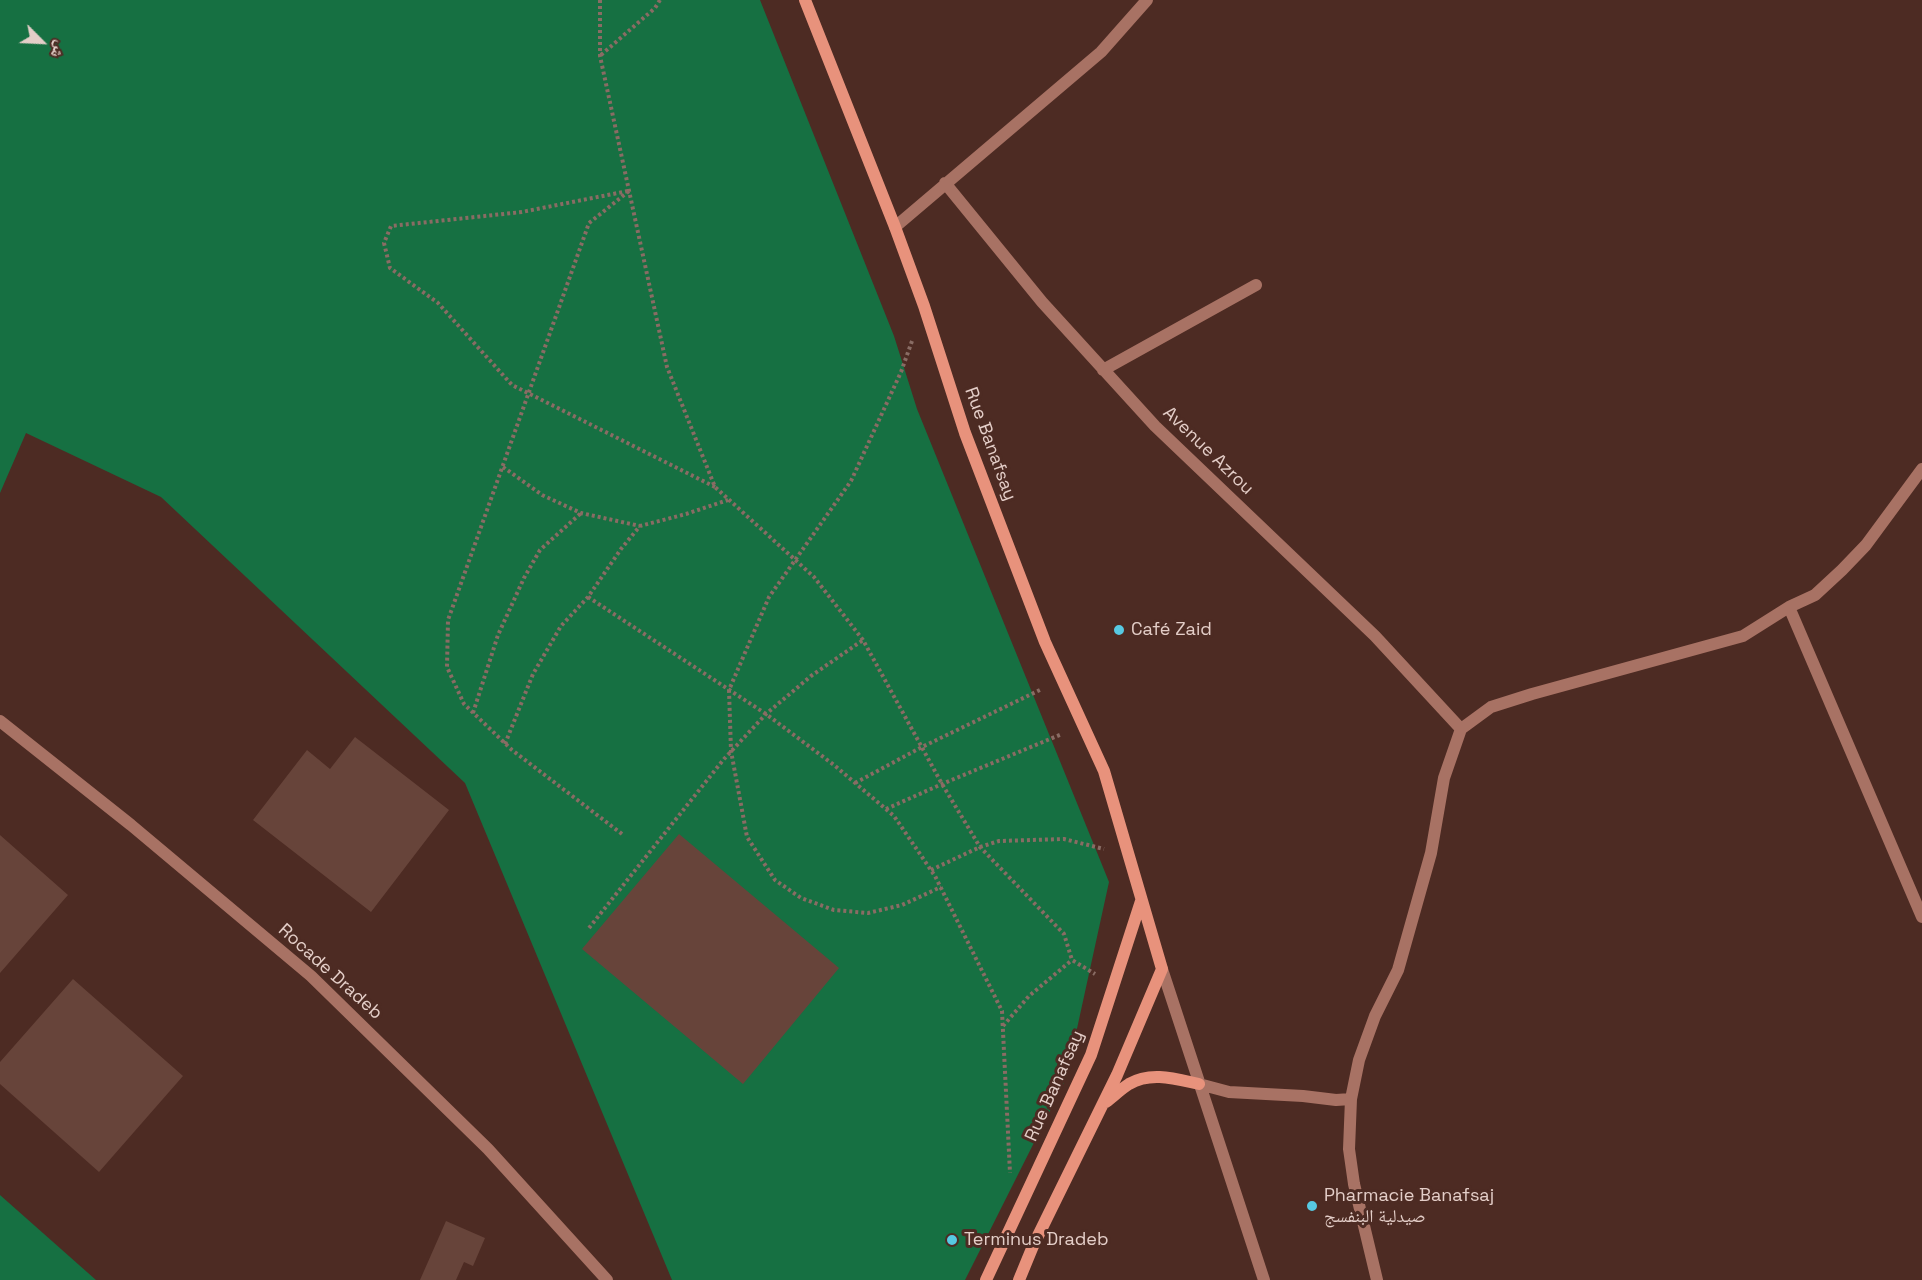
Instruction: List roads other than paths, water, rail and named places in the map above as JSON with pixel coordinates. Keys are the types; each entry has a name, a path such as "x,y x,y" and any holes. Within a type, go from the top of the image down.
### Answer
{"main road":[{"name":"Rue Banafsay","path":"805,0 895,227 924,306 965,433 1041,631 1104,771 1162,969"},
{"name":"Rue Banafsay","path":"986,1280 1091,1054 1142,900"},
{"path":"1019,1280 1033,1246 1117,1075 1162,969"},
{"path":"1103,1104 1129,1084 1144,1077 1160,1077 1199,1084"}],"street":[{"path":"895,227 1101,52 1147,0"},
{"name":"Avenue Azrou","path":"945,183 1042,302 1155,426 1375,636 1461,729"},
{"path":"1103,370 1256,285"},
{"path":"1377,1280 1354,1184 1349,1149 1351,1099 1359,1060 1375,1016 1401,960 1431,853 1444,778 1461,729 1491,708 1532,694 1743,636 1789,607 1815,595 1866,545 1922,469"},
{"path":"1789,607 1918,895 1922,917"},
{"name":"Rocade Dradeb","path":"0,721 131,825 311,976 488,1149 606,1280"},
{"name":"Rue Banafsay","path":"1162,969 1264,1280"},
{"path":"1199,1084 1229,1092 1336,1100 1351,1099"}],"place":[{"name":"Café Zaid","path":"1119,630"},
{"name":"Pharmacie Banafsaj صيدلية البنفسج","path":"1312,1206"},
{"name":"Terminus Dradeb","path":"952,1240"}]}
